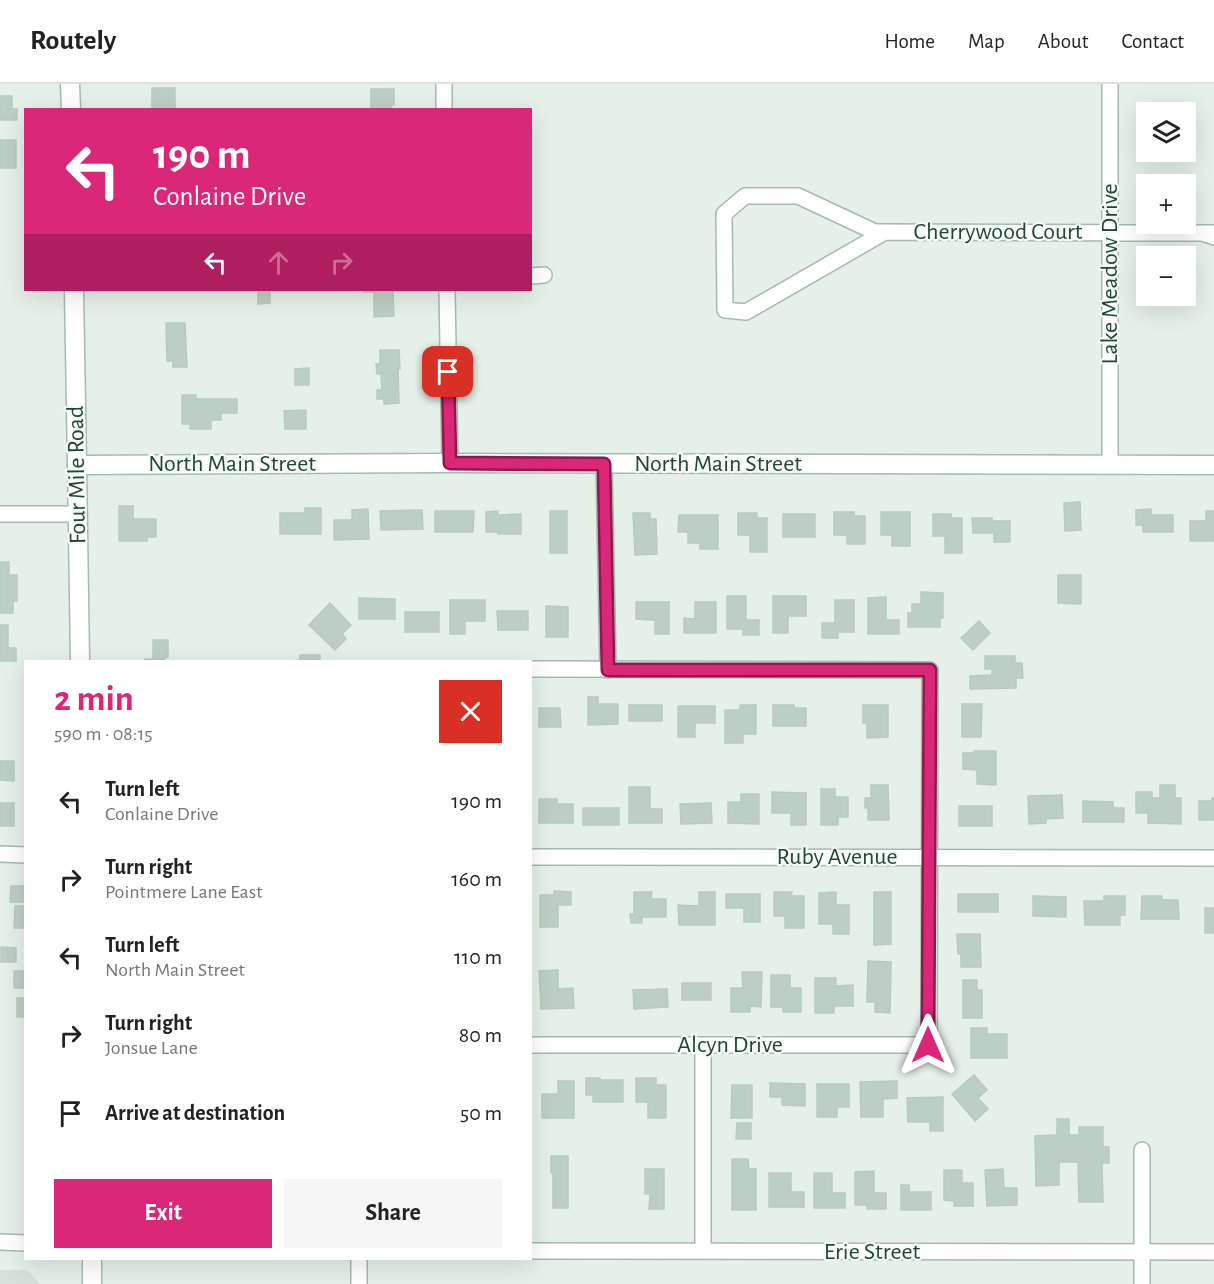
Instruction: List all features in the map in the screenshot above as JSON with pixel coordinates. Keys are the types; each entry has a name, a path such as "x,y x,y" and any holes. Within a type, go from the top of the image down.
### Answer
{"main road":[{"path":"70,84 71,108"},
{"name":"Four Mile Road","path":"74,291 80,660"},
{"name":"North Main Street","path":"77,465 450,463 1214,465"},
{"path":"92,1260 92,1284"}],"street":[{"path":"444,84 444,108"},
{"name":"Lake Meadow Drive","path":"1110,84 1110,465"},
{"name":"Cherrywood Court","path":"885,232 746,312 725,310 724,214 745,196 798,196 875,232 885,232 1110,232 1210,234"},
{"path":"447,291 450,463"},
{"path":"604,464 608,670"},
{"path":"0,513 78,514"},
{"path":"532,669 930,670 929,858"},
{"path":"0,855 24,855"},
{"name":"Ruby Avenue","path":"532,857 1214,858"},
{"name":"Alcyn Drive","path":"532,1045 928,1045 929,858"},
{"path":"703,1045 703,1251"},
{"path":"1142,1150 1142,1284"},
{"path":"0,1242 24,1243"},
{"name":"Erie Street","path":"532,1251 1214,1252"},
{"path":"359,1260 359,1284"}],"shaded area":[{"path":"0,1270 27,1270 40,1284 0,1284"}],"building":[{"path":"152,88 175,88 175,108 152,108"},
{"path":"371,89 394,89 394,105 391,105 391,108 371,108"},
{"path":"0,96 12,96 12,109 17,109 17,120 0,120"},
{"path":"0,140 16,140 16,168 0,168"},
{"path":"258,291 270,291 270,303 258,304"},
{"path":"393,291 394,316 374,317 374,292 364,292"},
{"path":"166,323 185,323 187,367 173,367 173,361 167,361"},
{"path":"380,350 399,350 399,403 384,404 384,399 377,399 377,390 382,390 381,374 377,374 376,364 380,364"},
{"path":"309,368 309,385 295,385 295,369"},
{"path":"182,395 196,395 196,399 237,399 237,413 221,413 221,420 211,420 211,429 190,429 190,424 182,424"},
{"path":"306,410 306,429 285,429 284,411"},
{"path":"1080,502 1081,530 1065,531 1064,503"},
{"path":"119,506 133,506 133,519 156,519 156,537 147,537 147,541 119,541"},
{"path":"305,508 321,508 321,534 280,534 280,513 305,513"},
{"path":"368,509 369,539 334,540 334,520 352,520 352,510"},
{"path":"1151,509 1151,515 1173,515 1173,532 1143,532 1143,525 1136,525 1136,510"},
{"path":"422,510 423,529 381,530 380,511"},
{"path":"435,511 474,511 473,532 435,532"},
{"path":"498,511 498,515 521,514 521,534 486,532 486,512"},
{"path":"550,511 567,511 567,553 550,553"},
{"path":"1206,511 1214,511 1214,541 1190,541 1190,521 1206,521"},
{"path":"834,512 854,512 854,516 865,516 865,544 847,544 847,535 834,535"},
{"path":"881,512 910,512 910,546 892,546 892,535 881,535"},
{"path":"633,513 650,513 650,519 656,519 657,554 635,555"},
{"path":"738,513 757,513 757,518 767,518 767,552 750,552 750,535 738,535"},
{"path":"783,514 815,514 815,537 783,537"},
{"path":"933,514 951,514 951,518 962,518 962,553 945,553 945,536 933,536"},
{"path":"679,515 718,515 718,549 700,549 700,543 688,543 688,532 678,532"},
{"path":"972,518 1010,521 1010,542 994,542 994,533 973,533"},
{"path":"0,562 9,562 9,575 17,575 17,601 13,601 13,613 0,613"},
{"path":"1058,575 1081,575 1081,604 1058,603"},
{"path":"921,592 943,593 943,618 940,618 940,627 908,627 908,613 912,613 912,604 921,604"},
{"path":"727,596 746,596 746,620 759,620 759,635 743,635 743,629 727,629"},
{"path":"773,596 806,596 806,616 788,616 788,633 773,633"},
{"path":"886,597 886,620 899,620 899,634 868,634 868,598"},
{"path":"359,598 395,599 395,619 359,619"},
{"path":"450,600 485,600 485,621 465,621 465,634 450,634"},
{"path":"835,600 854,600 854,632 838,632 838,638 822,638 822,623 835,623"},
{"path":"636,602 669,602 669,634 655,634 655,620 636,619"},
{"path":"695,602 716,602 716,633 684,633 684,618 695,619"},
{"path":"330,603 351,625 342,634 346,639 335,650 309,625"},
{"path":"546,606 568,607 568,637 546,637"},
{"path":"497,611 528,611 528,630 498,630"},
{"path":"405,612 439,612 439,632 405,632"},
{"path":"979,621 990,633 973,650 961,638"},
{"path":"0,625 8,625 8,648 16,648 16,661 0,661"},
{"path":"153,640 168,640 168,657 165,656 165,660 145,660 153,659"},
{"path":"300,655 320,655 320,660 300,660"},
{"path":"985,656 1015,656 1015,663 1022,663 1023,678 1016,678 1016,688 970,689 970,676 992,675 992,669 985,669"},
{"path":"588,697 598,697 598,704 618,704 618,724 588,725"},
{"path":"962,704 982,704 981,737 962,737"},
{"path":"629,705 662,705 662,721 629,721"},
{"path":"740,705 756,705 756,734 743,734 743,743 725,743 725,710 740,710"},
{"path":"773,705 794,705 794,708 806,708 806,726 773,726"},
{"path":"863,705 888,705 888,737 867,738 867,723 863,723"},
{"path":"678,706 715,706 715,723 695,723 695,737 678,737"},
{"path":"539,708 560,708 561,727 539,727"},
{"path":"974,751 996,751 996,785 977,784 977,770 963,769 963,753 974,753"},
{"path":"0,761 14,761 14,781 0,780"},
{"path":"871,785 888,785 889,820 868,820 865,798 871,798"},
{"path":"1160,785 1175,785 1175,798 1181,798 1181,824 1148,823 1148,813 1136,813 1136,792 1152,792 1152,798 1160,798"},
{"path":"629,787 650,787 650,809 662,809 662,823 629,823"},
{"path":"821,789 835,789 835,797 848,797 848,817 838,817 838,825 821,825"},
{"path":"772,792 806,793 806,825 791,825 791,813 772,813"},
{"path":"741,794 759,794 759,824 728,823 728,802 741,802"},
{"path":"1062,795 1063,818 1046,819 1046,823 1029,824 1028,796"},
{"path":"1214,798 1214,820 1199,820 1199,801 1212,801"},
{"path":"539,799 557,799 557,804 573,804 573,823 539,823"},
{"path":"1083,801 1113,802 1113,808 1124,808 1124,822 1083,822"},
{"path":"0,803 14,803 14,826 0,826"},
{"path":"711,803 712,823 681,824 680,804"},
{"path":"959,806 992,806 992,826 959,826"},
{"path":"583,808 619,808 619,825 583,825"},
{"path":"11,886 24,886 24,902 10,902"},
{"path":"554,891 571,892 571,905 558,905 558,927 540,927 540,895 554,895"},
{"path":"634,892 652,892 651,899 666,899 666,917 642,917 642,923 631,923 630,914 634,914"},
{"path":"699,892 715,892 715,925 679,925 678,905 699,906"},
{"path":"774,892 792,892 791,896 804,896 804,928 785,928 785,916 774,916"},
{"path":"836,892 836,905 849,905 849,934 833,934 833,924 819,924 819,893"},
{"path":"874,892 891,892 891,944 874,945"},
{"path":"726,894 760,894 760,922 744,922 744,908 726,908"},
{"path":"958,894 998,894 998,912 958,912"},
{"path":"1033,896 1066,897 1066,917 1033,916"},
{"path":"1104,896 1125,896 1125,915 1120,915 1120,925 1085,925 1084,901 1104,901"},
{"path":"1142,896 1162,896 1162,900 1178,900 1179,919 1141,919"},
{"path":"15,906 24,906 24,928 14,928"},
{"path":"1205,908 1214,908 1214,933 1205,933"},
{"path":"957,934 980,934 981,967 961,967"},
{"path":"1,947 16,948 16,962 1,962"},
{"path":"868,961 891,962 890,1013 875,1012 875,1002 867,1002"},
{"path":"558,970 558,989 573,988 574,1008 541,1009 539,971"},
{"path":"14,971 24,971 24,988 14,988"},
{"path":"742,972 762,972 761,1007 750,1006 750,1012 731,1012 731,988 743,988"},
{"path":"771,975 790,975 790,988 801,988 801,1012 783,1012 783,1007 771,1007"},
{"path":"815,978 836,978 836,986 853,985 853,1006 834,1006 834,1013 815,1013"},
{"path":"963,980 977,980 977,990 982,990 982,1018 963,1018"},
{"path":"682,983 711,983 711,1000 682,1000"},
{"path":"667,989 668,1007 634,1009 633,990"},
{"path":"17,998 24,998 24,1017 17,1017"},
{"path":"971,1028 987,1028 987,1034 1007,1034 1007,1058 971,1058"},
{"path":"974,1075 987,1090 978,1098 988,1109 975,1121 952,1094"},
{"path":"586,1078 623,1080 623,1102 593,1102 593,1095 586,1095"},
{"path":"636,1078 656,1078 656,1085 666,1085 666,1118 648,1118 648,1102 636,1102"},
{"path":"558,1081 574,1081 574,1118 542,1118 542,1094 558,1094"},
{"path":"897,1081 897,1098 883,1099 883,1117 861,1117 860,1082"},
{"path":"770,1083 805,1084 805,1106 782,1105 782,1097 770,1097"},
{"path":"817,1084 849,1084 849,1107 837,1107 837,1117 817,1117"},
{"path":"732,1085 752,1085 752,1118 731,1118"},
{"path":"943,1097 943,1131 930,1131 930,1122 908,1122 907,1098"},
{"path":"1057,1119 1069,1119 1069,1135 1079,1135 1079,1127 1103,1127 1103,1147 1109,1147 1109,1163 1102,1163 1103,1202 1079,1202 1078,1162 1059,1162 1059,1185 1036,1186 1035,1136 1057,1135"},
{"path":"737,1123 751,1123 751,1139 736,1139"},
{"path":"551,1156 568,1156 568,1208 553,1208"},
{"path":"732,1159 748,1159 749,1169 756,1169 756,1210 732,1210"},
{"path":"645,1169 664,1169 664,1209 649,1209 650,1194 645,1194"},
{"path":"1003,1169 1004,1188 1017,1188 1017,1205 987,1206 985,1170"},
{"path":"944,1170 962,1170 962,1183 973,1183 973,1206 954,1206 954,1201 944,1200"},
{"path":"874,1171 874,1193 886,1193 886,1209 867,1209 867,1205 855,1205 855,1172"},
{"path":"769,1173 791,1173 791,1192 804,1192 804,1207 769,1207"},
{"path":"814,1173 832,1173 832,1193 845,1193 845,1208 814,1208"},
{"path":"901,1185 909,1185 909,1192 931,1192 931,1210 901,1210"}],"route":[{"path":"448,372 450,463 604,464 608,670 930,670 928,1045"}]}
